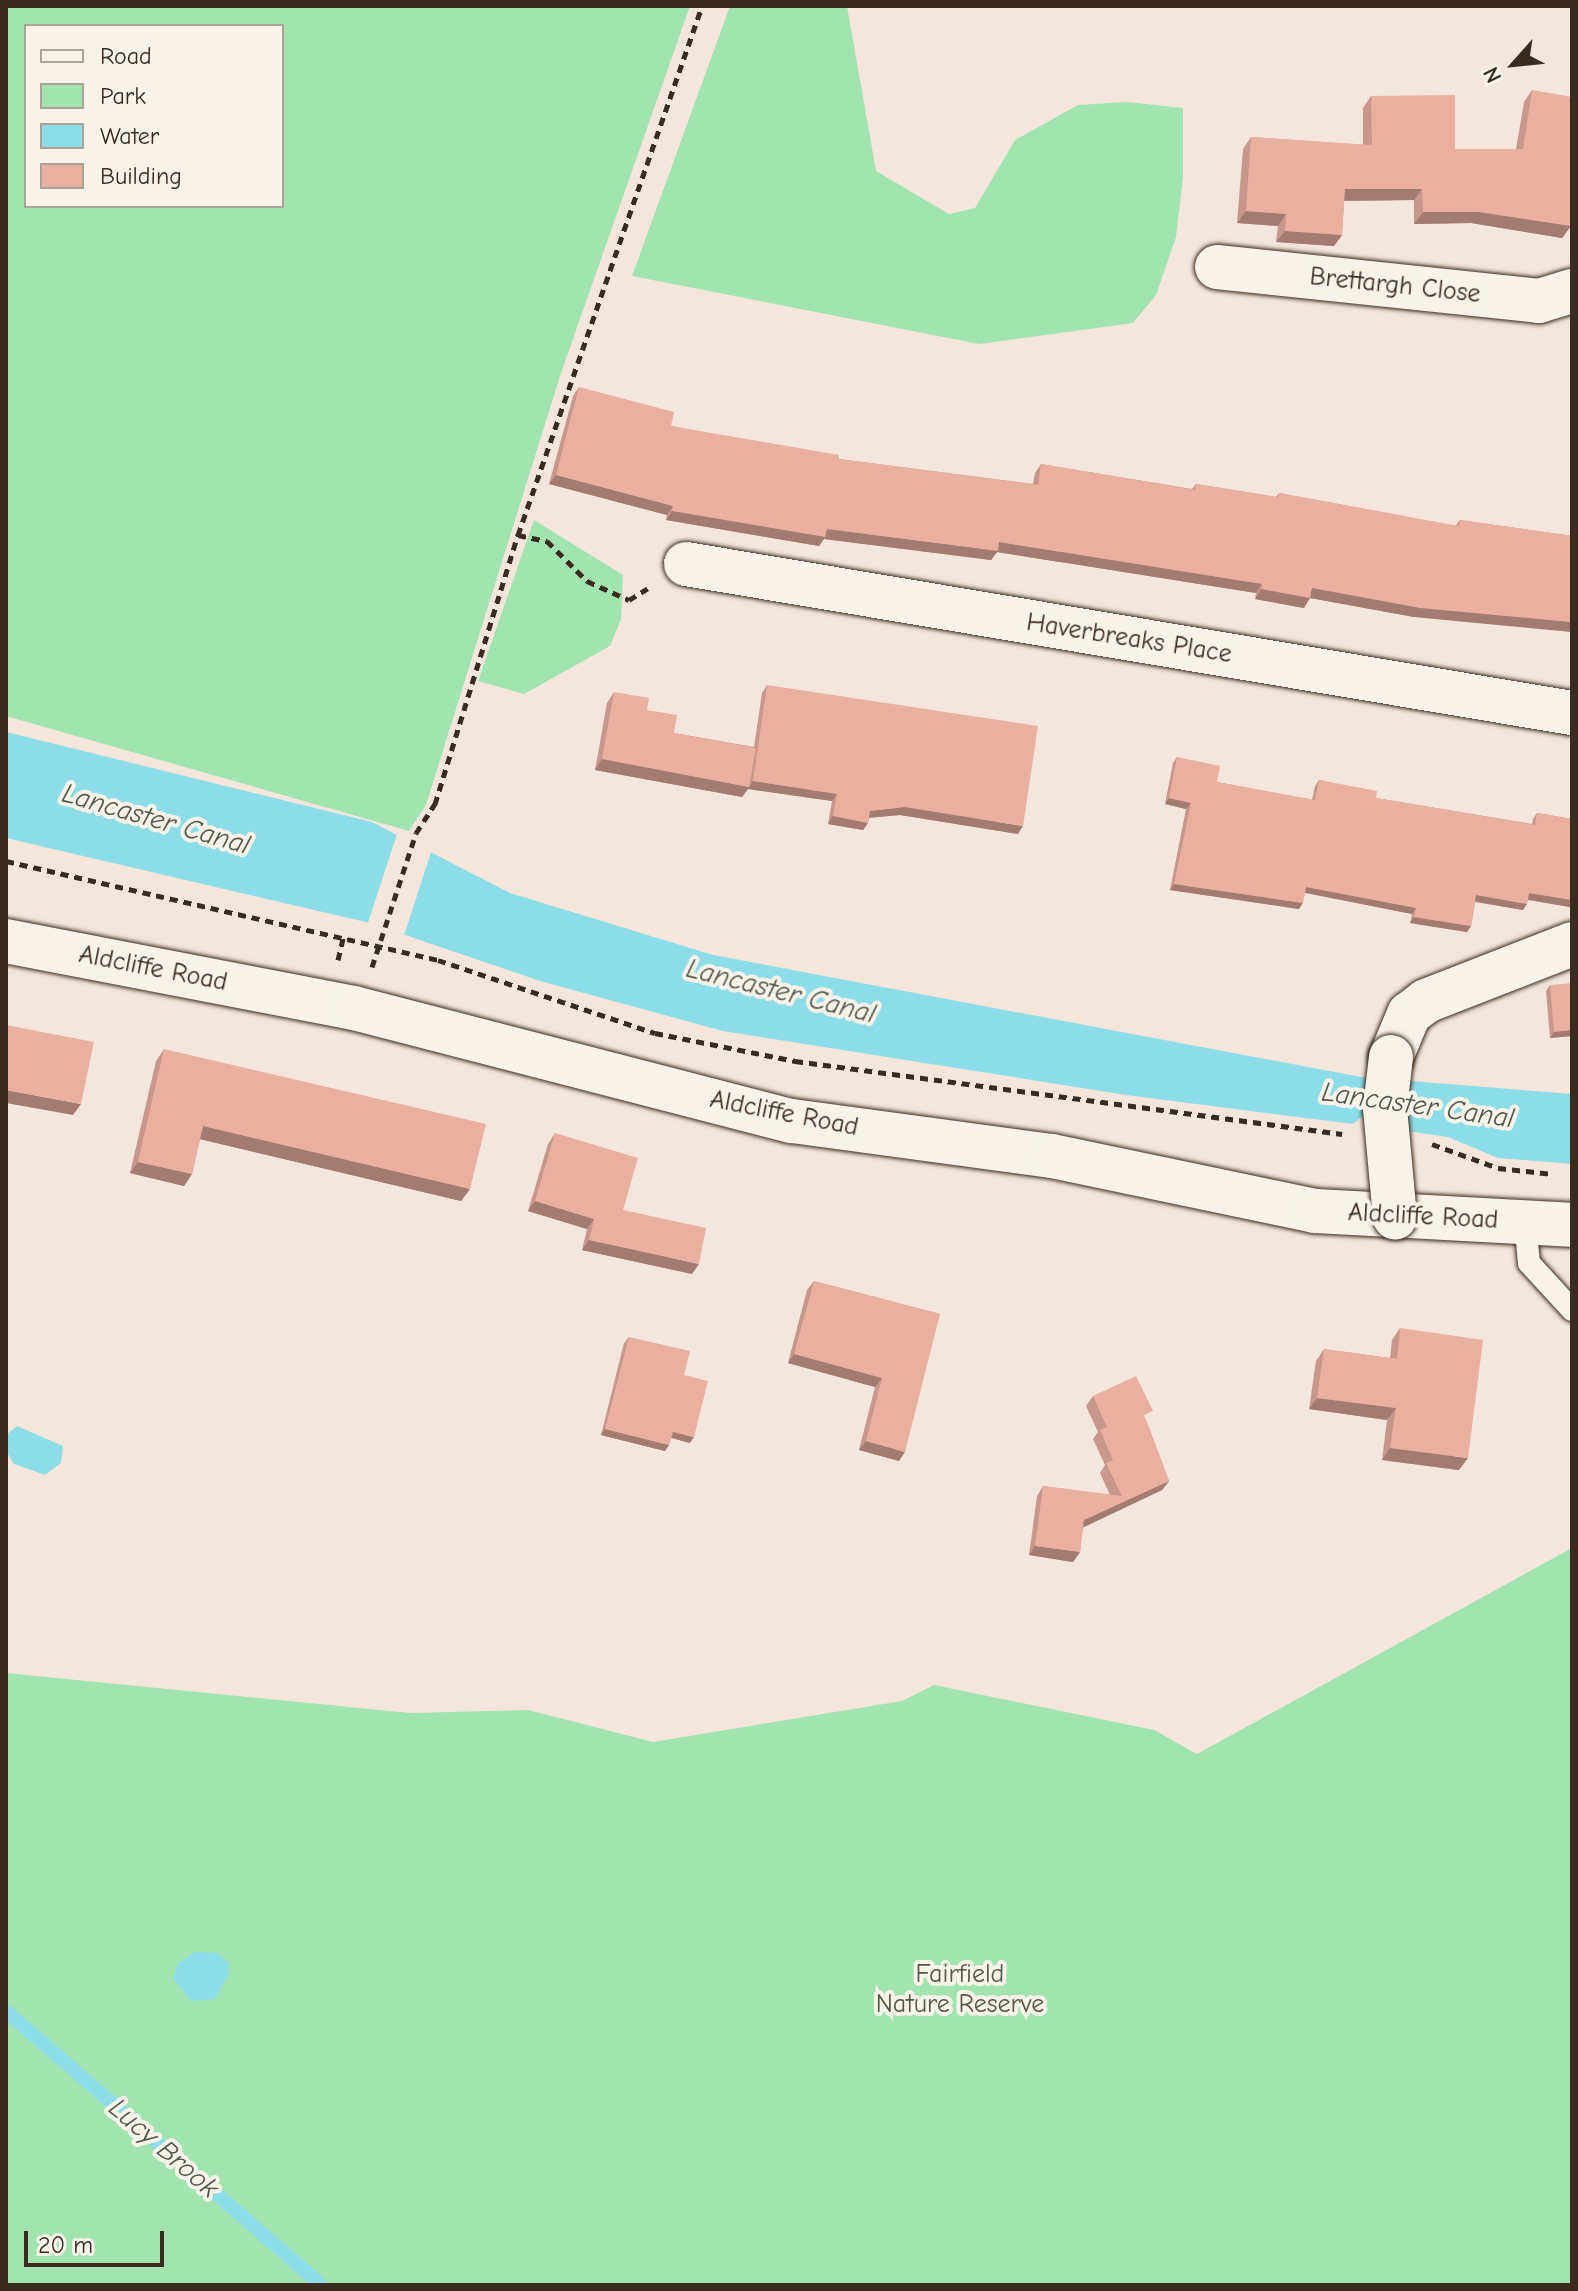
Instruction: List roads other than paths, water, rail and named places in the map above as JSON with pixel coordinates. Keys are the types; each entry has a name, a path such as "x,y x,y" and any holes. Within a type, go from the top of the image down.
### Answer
{"street":[{"name":"Brettargh Close","path":"1217,267 1539,301 1572,291"},
{"name":"Haverbreaks Place","path":"686,564 1572,713"},
{"name":"Aldcliffe Road","path":"6,941 354,1008 792,1121 1052,1156 1315,1211 1395,1218 1572,1225"},
{"path":"1395,1218 1385,1108 1391,1057 1409,1014 1426,1001 1572,944"}],"lane":[{"path":"1525,1221 1529,1263 1572,1310"}],"water":[{"name":"Lancaster Canal","path":"6,732 372,822 510,893 713,955 1361,1077 1572,1094 1572,1164 1498,1158 1448,1137 1406,1131 1397,1121 1363,1116 1353,1124 1126,1095 723,1031 540,981 370,923 6,838"},
{"path":"17,1426 63,1446 61,1463 45,1475 14,1464 6,1451 6,1435"},
{"path":"195,1952 217,1953 229,1963 228,1976 215,1999 191,2001 173,1979 178,1963"}],"waterway":[{"name":"Lucy Brook","path":"6,2011 321,2285"}],"park label":[{"name":"Fairfield Nature Reserve","path":"960,1990"}]}
